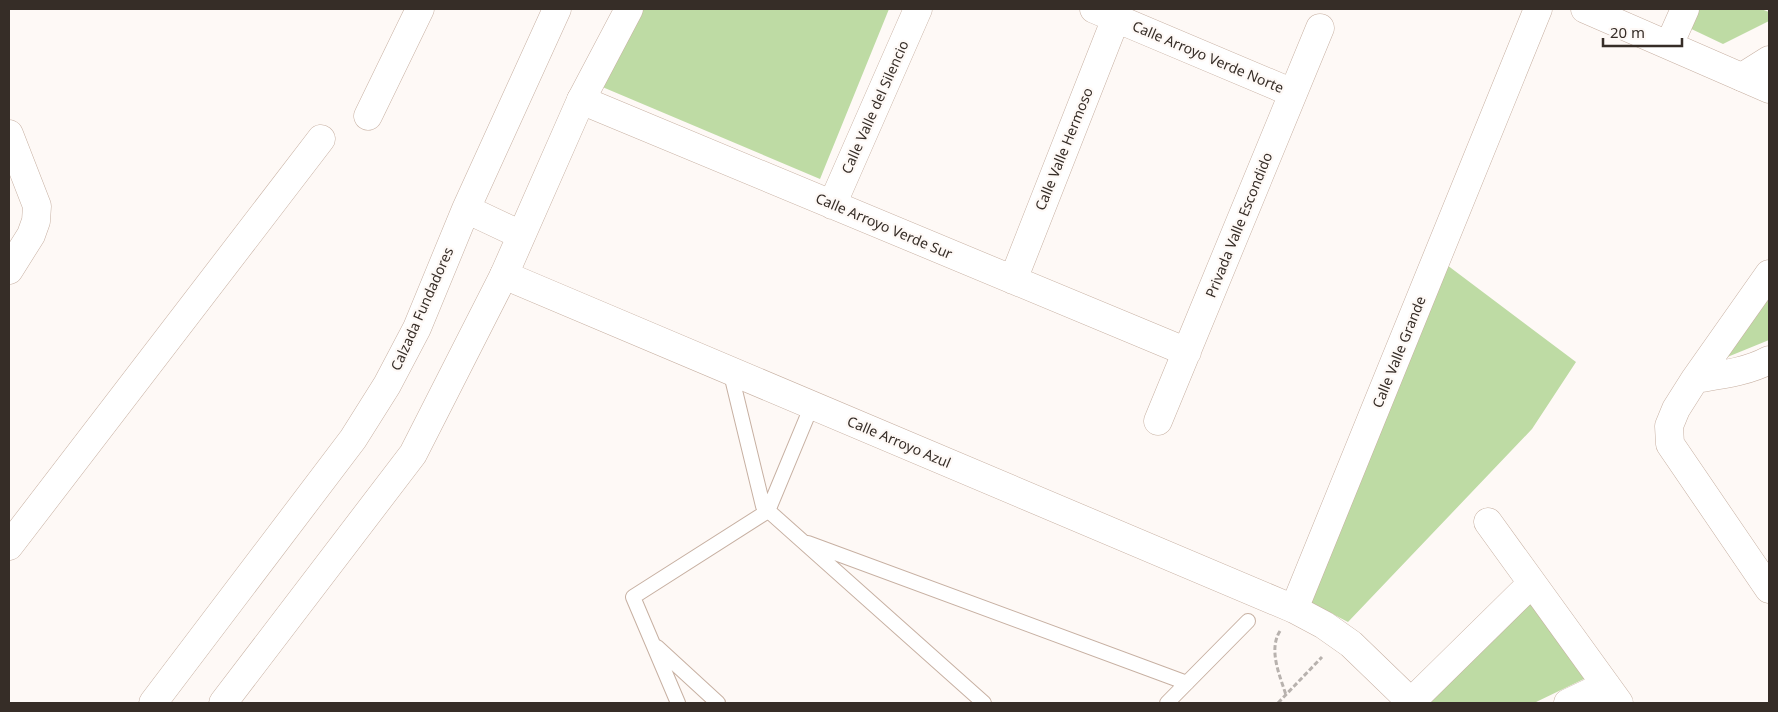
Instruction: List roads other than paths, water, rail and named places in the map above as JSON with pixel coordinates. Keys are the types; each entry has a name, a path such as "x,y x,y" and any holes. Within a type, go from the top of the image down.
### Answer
{"street":[{"path":"368,116 420,9"},
{"name":"Calzada Fundadores","path":"152,703 353,439 387,385 417,328 466,209 558,9"},
{"path":"223,703 413,454 504,275 581,100 628,9"},
{"name":"Calle Valle del Silencio","path":"832,204 918,9"},
{"name":"Calle Valle Grande","path":"1294,608 1538,9"},
{"path":"1585,9 1769,89"},
{"path":"1669,45 1685,9"},
{"name":"Calle Arroyo Verde Norte","path":"1105,13 1293,93"},
{"name":"Calle Valle Hermoso","path":"1013,280 1105,13"},
{"name":"Privada Valle Escondido","path":"1158,421 1320,28"},
{"path":"1742,77 1769,60"},
{"name":"Calle Arroyo Verde Sur","path":"581,100 1187,352"},
{"path":"9,134 37,206 36,221 31,235 9,270"},
{"path":"9,546 321,139"},
{"path":"466,209 522,235"},
{"path":"1769,274 1695,379 1676,409 1669,426 1670,444 1762,563 1769,589"},
{"name":"Calle Arroyo Azul","path":"504,275 1294,608 1352,644 1410,703"},
{"path":"1695,379 1759,366 1769,360"},
{"path":"1488,522 1612,694 1568,703"},
{"path":"1410,703 1532,584"}],"lane":[{"path":"730,370 762,506 984,703"},
{"path":"678,703 633,597 768,511 812,405"},
{"path":"801,540 1187,683"},
{"path":"1167,703 1248,621"},
{"path":"653,643 718,703"}]}
